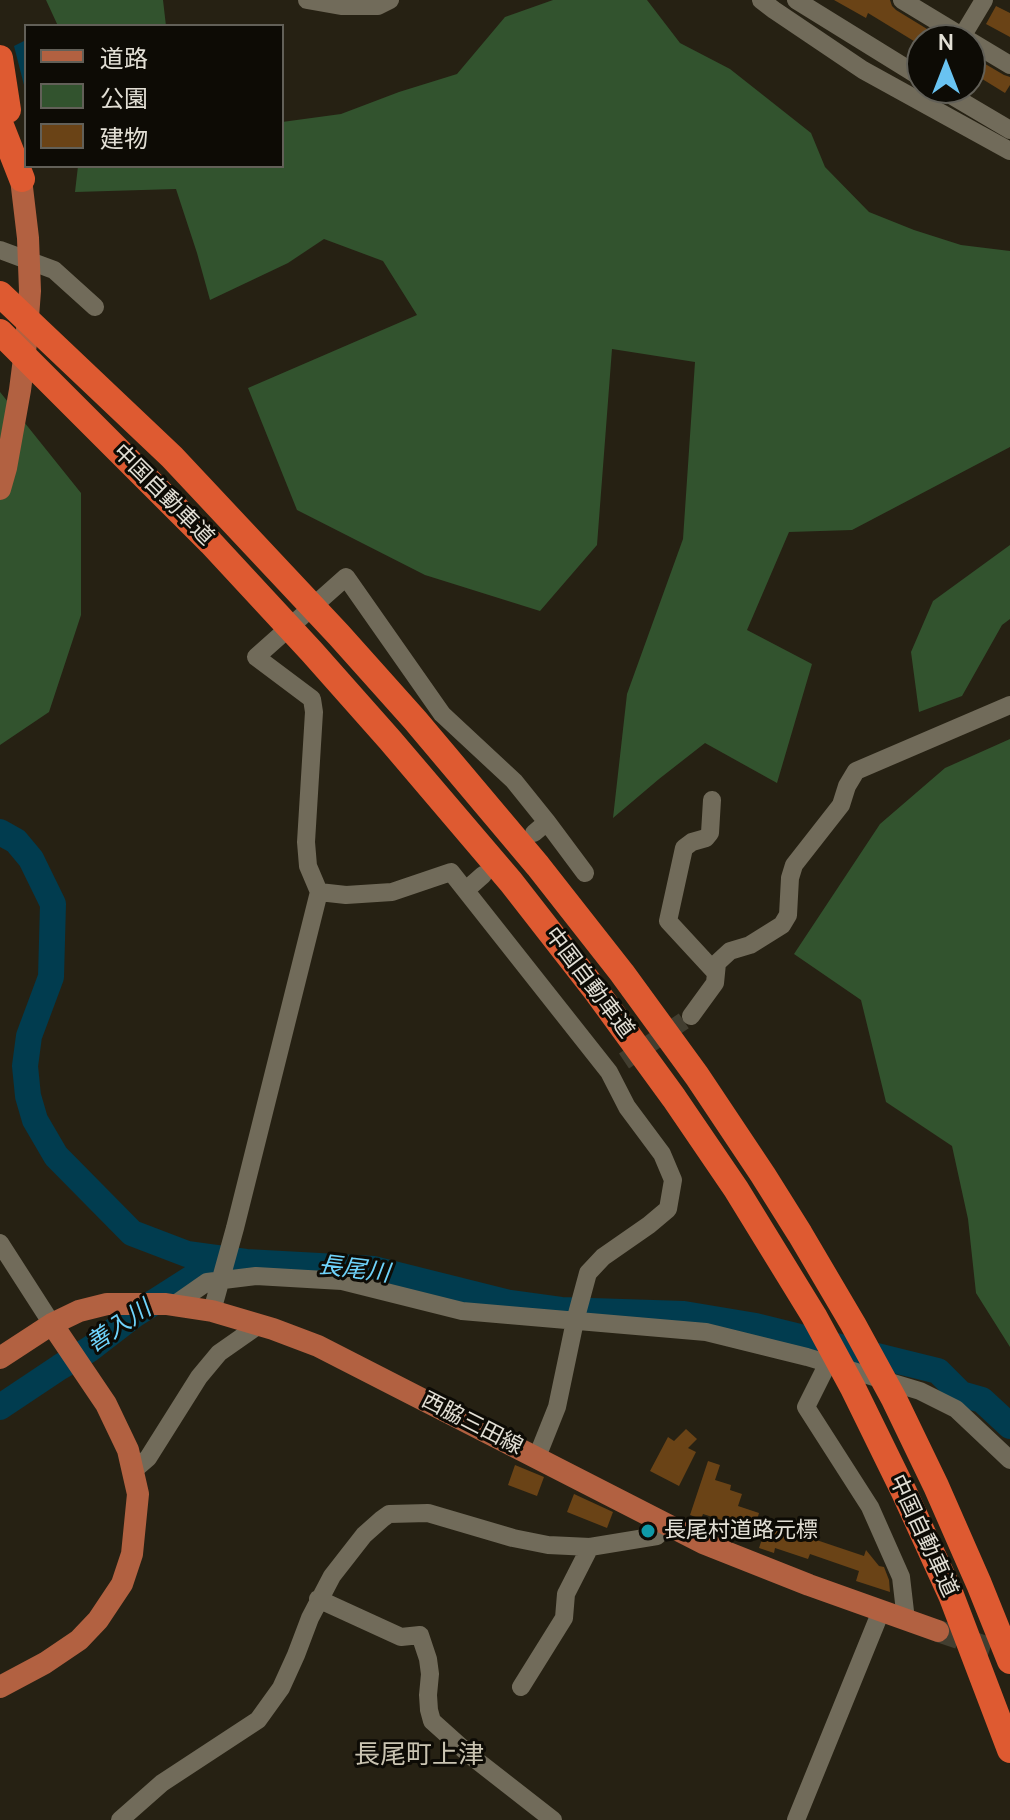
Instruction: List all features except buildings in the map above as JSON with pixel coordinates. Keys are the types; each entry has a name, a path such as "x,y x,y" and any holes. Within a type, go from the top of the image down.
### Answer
{"highway":[{"path":"0,58 4,117 22,179"},
{"name":"中国自動車道","path":"0,294 172,457 339,635 538,866 622,973 697,1076 763,1175 853,1324 894,1399 949,1514 1010,1661"},
{"name":"中国自動車道","path":"0,332 211,543 322,663 511,882 674,1098 736,1189 814,1316 853,1388 951,1595 1010,1750"}],"main road":[{"path":"0,84 4,117"},
{"path":"0,489 20,390 30,291 22,179"},
{"name":"西脇三田線","path":"0,1358 52,1324 79,1311 107,1304 170,1304 212,1311 318,1346 703,1543 938,1631"},
{"path":"0,1687 79,1640 98,1620 122,1584 132,1554 138,1494 128,1450 106,1404 52,1324"}],"street":[{"path":"307,0 341,6 378,6 390,0"},
{"path":"761,0 863,70 906,87"},
{"path":"796,0 906,68"},
{"path":"902,0 941,24"},
{"path":"972,24 984,0"},
{"path":"986,51 1010,65"},
{"path":"940,104 1010,151"},
{"path":"966,104 1010,130"},
{"path":"0,250 54,270 95,307"},
{"path":"212,1311 319,892 308,866 306,842 314,712 312,699 256,657 346,577 442,714 514,781 541,827 585,873"},
{"path":"691,1016 715,983 717,963 730,951 750,945 782,925 788,915 790,878 794,865 841,805 856,771 1010,705"},
{"path":"712,800 710,833 684,848 668,921 716,973"},
{"path":"319,892 346,895 392,892 451,872 617,1067 627,1107 662,1154 673,1180 668,1209 603,1257 588,1273 557,1407 537,1457"},
{"path":"466,890 483,875"},
{"path":"0,1243 52,1324"},
{"path":"170,1304 207,1282 256,1276 342,1281 462,1311 706,1332 828,1363 920,1391 956,1409 1010,1460"},
{"path":"133,1471 148,1458 199,1377 219,1353 259,1325"},
{"path":"828,1363 806,1407 870,1507 901,1577 906,1620"},
{"path":"120,1820 162,1783 258,1720 281,1688 318,1599 332,1576 352,1550 389,1514 428,1513 513,1538 548,1545 590,1547 657,1536 667,1526"},
{"path":"521,1687 564,1618 566,1594 590,1547"},
{"path":"318,1599 401,1637 420,1635 428,1659 432,1721 553,1820"},
{"path":"796,1820 881,1611"}],"green space":[{"path":"46,0 163,0 166,24 57,24"},
{"path":"553,0 647,0 680,43 730,69 811,133 825,167 869,212 961,245 1010,251 1010,447 852,530 789,532 747,630 812,664 777,783 705,743 613,818 627,694 683,539 695,362 612,349 597,545 540,611 425,575 297,510 248,388 417,315 383,261 324,239 288,263 210,300 176,189 75,192 78,168 284,168 284,122 341,114 457,74 505,17"},
{"path":"0,392 81,493 81,615 49,712 0,745"},
{"path":"1010,545 1010,619 1002,625 962,696 919,712 911,652 933,601"},
{"path":"1010,739 1010,1347 976,1293 968,1219 952,1146 886,1102 861,1000 794,954 880,824 945,768"}],"water":[{"path":"24,41 24,85 14,46"}],"waterway":[{"name":"長尾川","path":"0,832 16,841 31,859 53,904 51,977 29,1036 25,1066 28,1096 35,1120 56,1156 132,1233 187,1254 246,1262 374,1269 510,1303 561,1310 684,1314 756,1326 938,1371 961,1394 982,1400 1010,1426"},
{"name":"善入川","path":"0,1407 192,1278 234,1265"}],"tunnel":[{"path":"624,1061 691,1016"},
{"path":"938,1631 1010,1655"}],"place":[{"name":"長尾村道路元標","path":"648,1531"}],"district":[{"name":"長尾町上津","path":"419,1756"}]}
